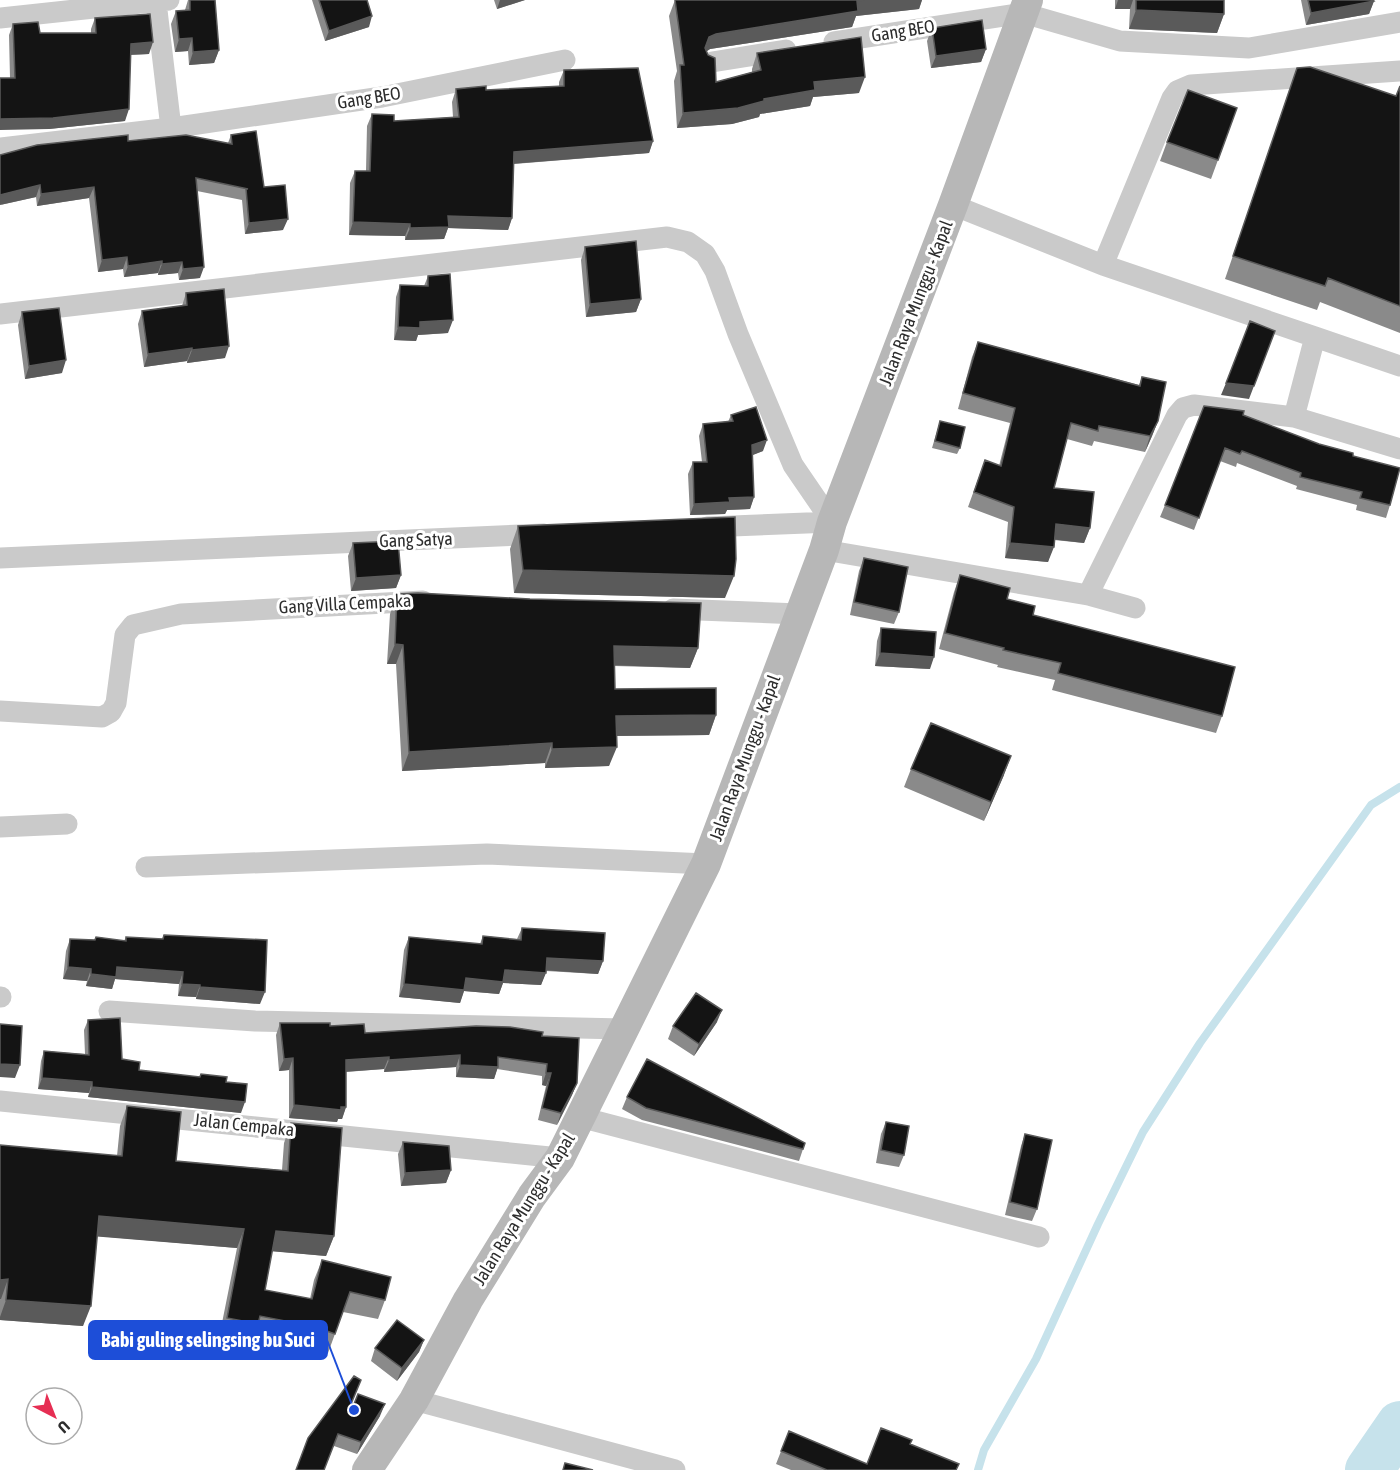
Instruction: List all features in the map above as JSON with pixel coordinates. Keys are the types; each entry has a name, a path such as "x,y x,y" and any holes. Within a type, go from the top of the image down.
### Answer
{"street":[{"path":"0,18 163,1 171,128"},
{"path":"1026,7 1120,41 1249,48 1400,22"},
{"name":"Gang BEO","path":"712,62 1026,7"},
{"name":"Jalan Raya Munggu - Kapal","path":"367,1470 414,1400 468,1300 532,1196 560,1158 706,864 1026,7"},
{"name":"Gang BEO","path":"0,148 171,128 382,97 565,60"},
{"path":"1103,265 1172,98 1177,91 1191,85 1400,71"},
{"path":"953,205 1103,265 1400,366"},
{"path":"0,314 667,237 688,242 705,254 715,270 738,333 793,465 832,522"},
{"path":"1294,417 1316,337"},
{"path":"1088,595 1177,415 1183,408 1194,405 1294,417 1400,449"},
{"path":"690,528 832,522"},
{"name":"Gang Satya","path":"0,558 559,534"},
{"path":"824,550 1088,595 1136,608"},
{"name":"Gang Villa Cempaka","path":"0,711 102,717 111,712 116,703 124,635 133,626 143,623 181,614 411,600 444,602"},
{"path":"653,608 799,614"},
{"path":"0,826 67,824"},
{"path":"146,867 487,854 706,864"},
{"path":"109,1011 255,1020 624,1029"},
{"name":"Jalan Cempaka","path":"0,1101 560,1158"},
{"path":"580,1117 1040,1237"},
{"path":"414,1400 675,1470"}],"building":[{"path":"190,0 215,0 219,50 193,52 192,38 179,39 176,11 190,10"},
{"path":"319,0 367,0 372,16 329,31"},
{"path":"675,0 864,0 857,1 858,11 716,34 709,37 705,48 708,55 715,58 716,82 761,70 757,53 861,37 865,77 814,82 815,90 764,99 764,101 738,108 683,113 680,65 684,65"},
{"path":"1136,0 1224,0 1224,14 1136,10"},
{"path":"1308,0 1373,0 1374,1 1311,13"},
{"path":"150,14 153,42 131,44 129,109 53,118 0,119 0,78 15,78 13,24 38,22 40,33 96,33 95,18"},
{"path":"982,20 986,49 936,56 932,28"},
{"path":"1310,67 1396,96 1400,86 1400,306 1328,278 1325,286 1233,256 1297,68"},
{"path":"638,68 653,141 514,152 512,218 448,216 449,227 410,228 410,224 353,222 355,171 370,171 372,114 394,115 394,121 459,117 456,89 486,86 486,90 564,86 564,70"},
{"path":"1188,90 1237,108 1218,160 1167,142"},
{"path":"256,131 264,187 285,185 288,219 249,223 246,189 248,189 196,178 204,267 183,269 182,262 162,264 162,261 128,266 127,257 102,260 94,187 41,194 40,185 0,195 0,155 37,145 128,135 128,141 186,135 232,144 231,135"},
{"path":"636,241 641,299 590,304 585,247"},
{"path":"450,274 453,320 420,322 420,328 398,327 400,285 428,286 428,276"},
{"path":"224,289 229,346 148,354 142,311 187,305 186,293"},
{"path":"59,308 66,360 29,366 22,312"},
{"path":"1250,321 1275,331 1254,386 1226,383"},
{"path":"978,342 1140,386 1142,377 1166,382 1158,421 1150,436 1099,426 1098,431 1071,423 1054,488 1094,492 1090,528 1056,524 1054,547 1010,543 1014,507 974,492 985,460 1001,466 1015,408 963,393"},
{"path":"1204,406 1244,411 1243,415 1319,444 1353,453 1353,456 1400,468 1390,505 1360,498 1362,492 1300,477 1301,473 1242,451 1240,454 1225,448 1199,518 1165,505"},
{"path":"756,407 767,440 752,445 754,497 729,498 730,502 694,504 693,462 707,462 703,424 733,421 731,415"},
{"path":"940,421 965,427 960,448 935,441"},
{"path":"735,517 734,576 523,570 518,526"},
{"path":"398,541 401,575 356,578 353,543"},
{"path":"864,558 908,567 899,612 854,602"},
{"path":"960,575 1010,588 1007,599 1035,606 1033,615 1235,667 1222,716 1058,673 1061,663 1003,650 1004,648 945,633"},
{"path":"397,594 530,599 701,603 698,648 614,646 615,689 716,688 716,715 616,716 617,747 552,749 552,743 409,752 403,645 395,644"},
{"path":"881,628 936,632 934,657 880,653"},
{"path":"931,723 1011,756 991,802 911,769"},
{"path":"522,928 605,933 603,961 547,958 546,973 505,970 503,982 466,978 464,990 404,984 409,937 482,944 483,936 521,940"},
{"path":"164,935 267,940 265,992 182,984 183,972 117,967 116,977 91,974 91,969 68,967 70,939 95,940 96,937 126,941 126,937 163,939"},
{"path":"696,993 722,1010 699,1044 673,1026"},
{"path":"120,1018 122,1059 140,1062 139,1070 200,1077 201,1074 227,1077 226,1082 247,1084 245,1102 92,1087 92,1082 42,1078 44,1051 89,1055 88,1020"},
{"path":"280,1023 330,1023 330,1026 364,1024 365,1033 476,1026 510,1027 543,1032 542,1036 579,1038 577,1083 561,1113 542,1108 551,1073 546,1073 547,1064 498,1057 498,1067 460,1065 460,1055 389,1060 389,1057 346,1060 346,1107 341,1107 341,1110 294,1105 293,1058 284,1059"},
{"path":"0,1024 22,1026 20,1065 0,1064"},
{"path":"647,1059 805,1143 803,1149 646,1108 627,1097"},
{"path":"127,1106 181,1112 176,1161 288,1171 291,1123 342,1128 334,1236 276,1231 265,1290 312,1299 322,1260 391,1277 385,1300 350,1292 335,1334 316,1327 260,1316 258,1324 227,1318 244,1229 99,1216 91,1306 6,1300 8,1279 0,1280 0,1145 122,1156"},
{"path":"886,1122 909,1126 904,1155 881,1150"},
{"path":"1025,1134 1052,1140 1037,1209 1010,1202"},
{"path":"403,1142 449,1146 451,1170 405,1173"},
{"path":"397,1320 424,1340 402,1368 375,1348"},
{"path":"354,1376 361,1380 351,1404 354,1404 358,1394 385,1404 361,1442 338,1434 324,1470 296,1470 308,1438"},
{"path":"881,1428 912,1440 910,1444 959,1464 956,1470 827,1470 781,1451 789,1431 867,1464"},
{"path":"565,1463 593,1470 563,1470"}],"waterway":[{"path":"978,1470 984,1450 1036,1359 1143,1132 1200,1043 1371,805 1400,787"},
{"path":"1369,1470 1400,1425"}],"place":[{"name":"Babi guling selingsing bu Suci","path":"354,1410"}]}
